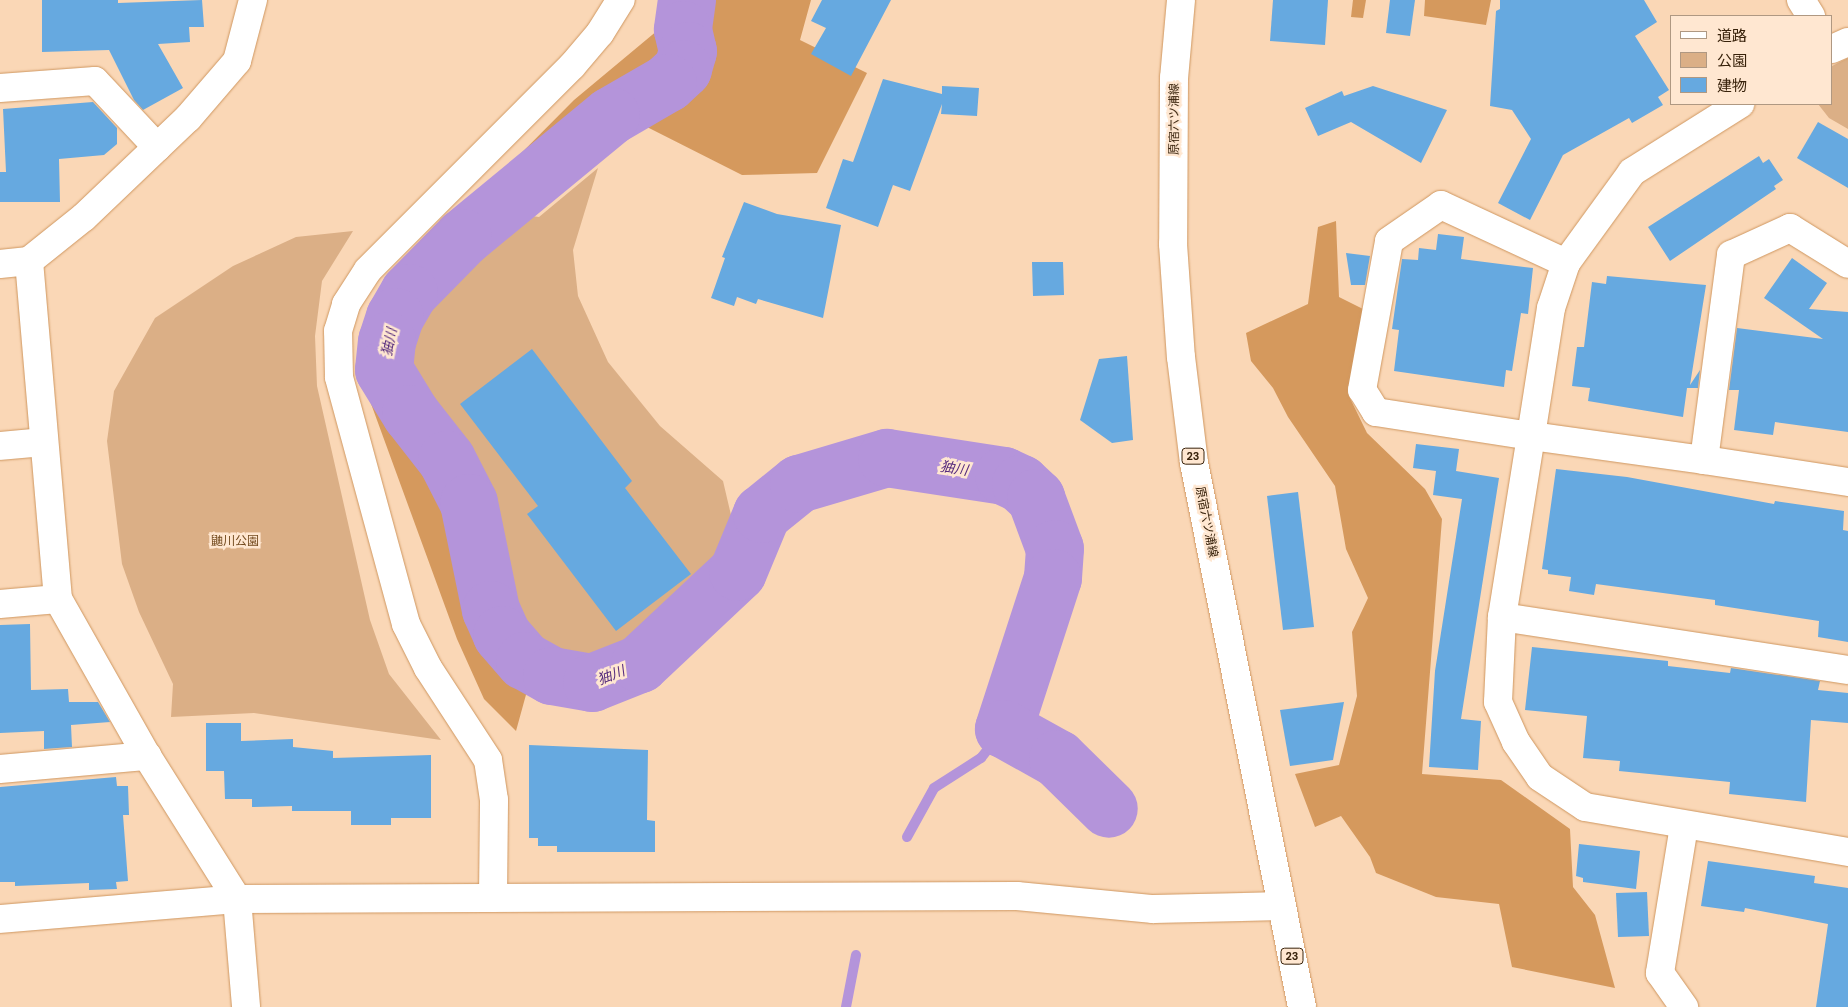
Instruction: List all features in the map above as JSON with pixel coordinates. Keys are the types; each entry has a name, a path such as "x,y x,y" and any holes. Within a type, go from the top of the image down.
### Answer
{"street":[{"path":"0,264 28,262 84,217 188,118 237,61 253,0"},
{"path":"493,898 494,800 488,760 428,668 406,624 339,377 336,356 338,331 351,298 368,270 433,209 572,66 600,33 621,0"},
{"name":"原宿六ツ浦線","path":"1180,0 1174,78 1173,244 1181,357 1194,463 1302,1007"},
{"path":"1802,0 1810,15"},
{"path":"1833,49 1848,42"},
{"path":"0,88 95,81 157,147"},
{"path":"1738,105 1632,172 1566,263 1550,308 1502,616 1498,702 1516,742 1540,777 1585,807 1684,826 1848,852"},
{"path":"1566,263 1441,205 1389,241 1362,390 1376,412 1848,482"},
{"path":"1704,460 1731,255 1790,228 1848,264"},
{"path":"28,262 58,599 147,756 237,899 246,1007"},
{"path":"0,446 44,442"},
{"path":"0,604 58,599"},
{"path":"1502,616 1848,670"},
{"path":"0,769 147,756"},
{"path":"1684,826 1660,973 1684,1007"},
{"path":"0,920 237,899 1017,896 1153,909 1282,906"}],"green space":[{"path":"1848,58 1848,129 1829,118 1819,105 1833,105 1833,66"},
{"path":"598,168 573,250 578,296 608,362 660,426 723,481 731,515 718,558 688,602 633,648 588,667 552,658 506,616 497,557 469,491 440,434 403,388 393,359 408,328 524,215 539,217"},
{"name":"鼬川公園","path":"353,231 322,281 315,336 317,386 370,620 389,674 441,740 254,713 171,717 173,684 139,612 122,564 107,441 114,391 155,318 233,266 296,237"}],"shaded area":[{"path":"694,0 811,0 800,40 867,73 817,173 742,175 647,127 461,214 574,100"},
{"path":"1353,0 1366,0 1363,18 1351,17"},
{"path":"1425,0 1491,0 1486,25 1424,16"},
{"path":"1336,221 1339,297 1363,309 1348,394 1367,433 1425,489 1442,519 1422,774 1501,780 1570,829 1573,887 1595,915 1615,988 1512,967 1499,904 1436,897 1376,873 1370,857 1341,816 1315,827 1295,774 1339,765 1357,696 1352,632 1368,598 1346,549 1335,486 1288,417 1273,388 1251,361 1246,333 1308,304 1318,227"},
{"path":"366,390 403,407 451,473 507,639 535,662 516,731 484,699 457,639"}],"building":[{"path":"42,0 118,0 118,3 202,0 204,27 189,27 190,42 158,44 183,88 143,110 134,100 109,50 42,52"},
{"path":"822,0 891,0 851,76 811,54 826,28 811,21"},
{"path":"1273,0 1328,0 1325,45 1270,41"},
{"path":"1390,0 1415,0 1410,36 1386,33"},
{"path":"1500,0 1644,0 1657,22 1635,36 1669,90 1658,97 1663,105 1632,123 1629,118 1563,155 1530,220 1498,203 1531,139 1512,110 1490,106 1496,11 1500,9"},
{"path":"883,79 942,94 942,86 979,88 977,116 941,114 942,104 910,191 893,185 878,227 826,208 843,159 853,162"},
{"path":"1373,86 1447,110 1421,163 1351,122 1318,136 1305,108 1342,91 1344,96"},
{"path":"93,102 117,128 117,144 104,155 59,159 60,202 0,202 0,172 6,172 3,109"},
{"path":"1818,122 1848,139 1848,188 1797,158"},
{"path":"1759,156 1763,163 1769,159 1783,180 1774,186 1776,189 1670,261 1648,227"},
{"path":"744,202 777,214 841,225 823,318 758,299 756,304 737,297 734,306 711,298 725,258 722,257"},
{"path":"1438,234 1464,237 1461,259 1533,268 1528,314 1521,313 1512,371 1506,370 1504,387 1394,371 1399,330 1392,329 1402,259 1418,260 1419,248 1436,250"},
{"path":"1346,253 1370,256 1365,285 1351,285"},
{"path":"1792,258 1827,283 1809,309 1848,312 1848,432 1775,422 1773,435 1734,430 1739,390 1729,390 1737,328 1823,339 1764,298"},
{"path":"1032,262 1063,262 1064,295 1033,296"},
{"path":"1607,276 1706,285 1690,385 1700,370 1698,388 1687,388 1683,417 1588,401 1590,388 1572,386 1577,347 1584,347 1592,282 1606,284"},
{"path":"532,349 632,481 625,488 691,574 616,631 527,514 538,506 460,404"},
{"path":"1127,356 1133,440 1112,443 1080,420 1099,359"},
{"path":"1416,444 1459,449 1456,471 1499,478 1461,719 1481,721 1478,770 1429,767 1435,671 1462,499 1433,495 1436,471 1413,468"},
{"path":"1556,469 1627,477 1774,504 1775,501 1844,511 1843,530 1848,531 1848,642 1818,637 1819,621 1715,605 1715,600 1596,584 1594,595 1569,591 1571,577 1548,574 1548,570 1542,569"},
{"path":"1298,492 1314,627 1283,630 1267,496"},
{"path":"30,624 31,690 68,689 69,702 98,702 110,722 71,725 72,747 44,749 44,731 0,733 0,625"},
{"path":"1532,647 1668,661 1668,666 1730,673 1731,668 1820,681 1818,690 1848,693 1848,723 1811,720 1806,802 1729,794 1730,782 1619,771 1620,761 1583,758 1587,716 1525,710"},
{"path":"1344,702 1333,760 1290,766 1280,710"},
{"path":"206,723 241,723 241,741 293,739 293,747 333,751 333,758 431,755 431,818 391,818 391,825 351,825 351,811 292,811 292,806 252,807 252,799 225,799 224,771 206,771"},
{"path":"529,745 648,750 647,820 655,821 655,852 557,852 557,846 538,846 538,838 529,838"},
{"path":"116,777 117,786 128,786 129,815 123,815 128,881 116,882 117,889 89,890 89,883 15,886 15,882 0,882 0,787"},
{"path":"1579,844 1640,851 1636,889 1583,882 1583,878 1576,876"},
{"path":"1708,861 1815,876 1814,883 1848,888 1848,1007 1816,1007 1828,924 1745,908 1744,912 1701,906"},
{"path":"1647,892 1649,936 1618,937 1616,893"}],"waterway":[{"name":"㹨川","path":"687,0 683,30 688,51 683,69 668,83 611,116 463,238 409,293 395,317 387,341 384,370 411,414 447,460 469,503 491,610 502,635 525,661 552,676 592,683 640,664 738,572 762,514 799,484 887,458 1004,476 1021,484 1036,498 1055,549 1053,578 1004,729 1058,759 1109,809"},
{"path":"907,837 934,788 981,758 1004,729"},
{"path":"846,1007 856,955"}]}
